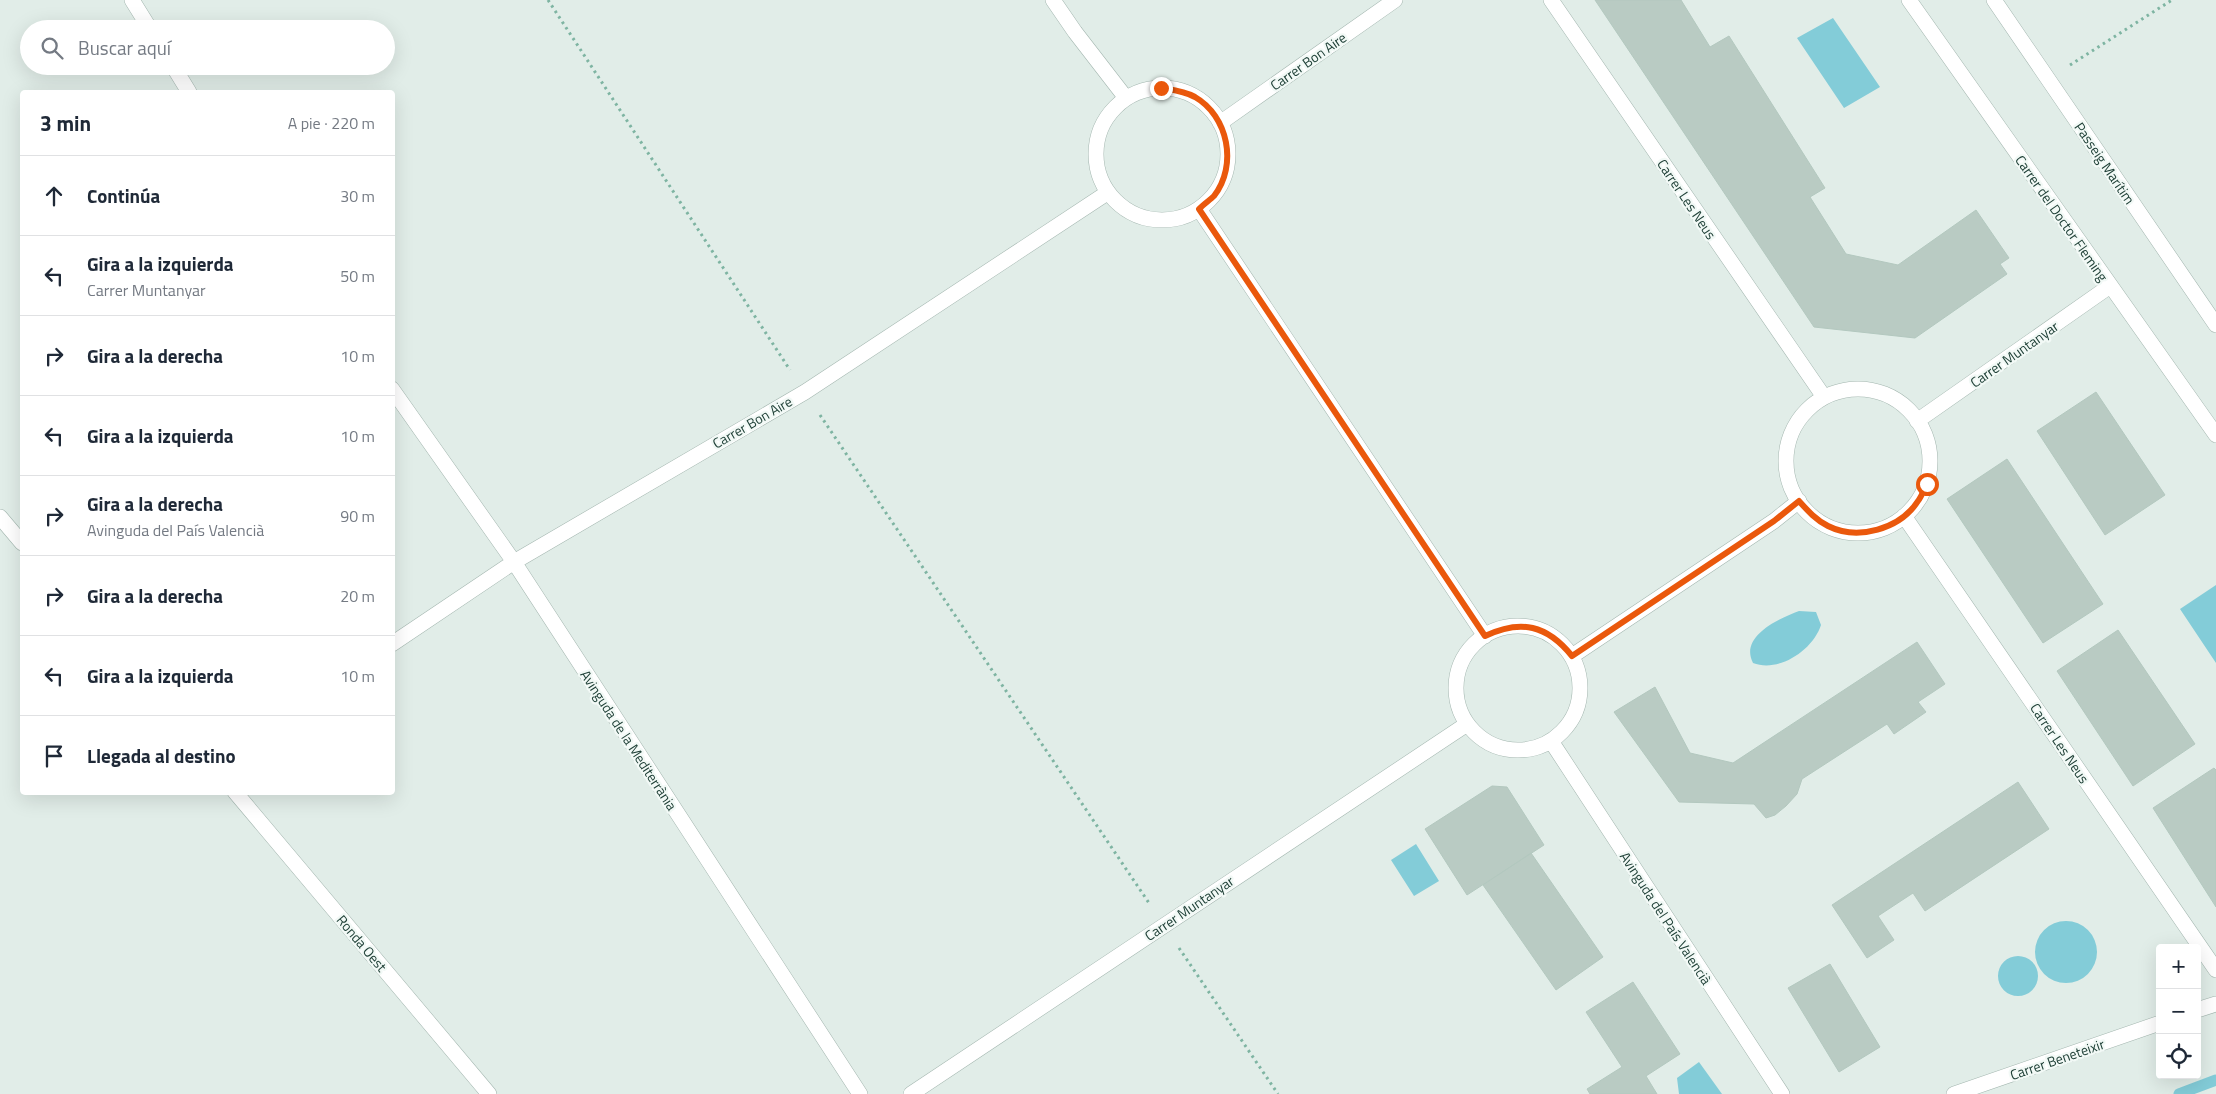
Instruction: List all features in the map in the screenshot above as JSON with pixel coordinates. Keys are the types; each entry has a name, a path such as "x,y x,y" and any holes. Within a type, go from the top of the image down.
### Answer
{"street":[{"path":"132,0 144,20"},
{"path":"1053,0 1126,98"},
{"name":"Carrer Bon Aire","path":"1220,123 1395,0"},
{"name":"Carrer Les Neus","path":"1551,0 1824,397"},
{"name":"Carrer del Doctor Fleming","path":"1909,0 2216,435"},
{"name":"Passeig Marítim","path":"1994,0 2216,325"},
{"path":"179,75 188,90"},
{"path":"1161,88 1179,90 1195,97 1209,108 1220,123 1226,141 1228,160 1223,179 1214,196 1199,209 1181,218 1160,220 1140,217 1122,207 1107,193 1098,173 1095,152 1100,131 1110,112 1126,98 1143,91 1161,88"},
{"name":"Carrer Bon Aire","path":"395,642 514,562 805,392 1107,193"},
{"path":"1199,209 1485,636"},
{"name":"Carrer Muntanyar","path":"1917,421 2110,286"},
{"path":"1845,389 1868,389 1890,395 1908,408 1917,421 1929,444 1930,464 1927,484 1918,501 1904,516 1888,527 1868,532 1848,532 1829,527 1812,516 1799,501 1788,480 1786,456 1791,432 1805,412 1824,397 1845,389"},
{"name":"Avinguda de la Mediterrània","path":"395,393 514,562 860,1094"},
{"path":"1572,656 1774,521 1799,501"},
{"name":"Carrer Les Neus","path":"1904,516 2216,970"},
{"path":"0,517 20,542"},
{"path":"1516,626 1532,628 1548,633 1561,643 1572,656 1579,674 1580,684 1576,712 1566,729 1551,741 1533,749 1515,750 1496,746 1480,738 1467,724 1458,706 1456,686 1458,676 1460,667 1470,649 1485,636 1500,629 1516,626"},
{"name":"Carrer Muntanyar","path":"911,1094 1467,724"},
{"name":"Avinguda del País Valencià","path":"1551,741 1782,1094"},
{"name":"Ronda Oest","path":"238,795 489,1094"},
{"path":"2201,1009 2216,1004"},
{"name":"Carrer Beneteixir","path":"1954,1094 2156,1024"}],"path":[{"path":"548,0 805,392 1278,1094"},
{"path":"2048,79 2172,0"}],"water":[{"path":"1833,18 1880,87 1844,108 1797,38"},
{"path":"2216,585 2216,663 2180,609"},
{"path":"1799,611 1816,612 1821,625 1811,643 1803,651 1784,662 1773,665 1753,663 1750,653 1756,637 1772,623"},
{"path":"1416,844 1439,881 1414,896 1391,860"},
{"path":"2066,921 2083,926 2088,930 2092,935 2097,952 2092,969 2088,974 2083,978 2066,983 2049,978 2044,974 2040,969 2035,952 2040,935 2044,930 2049,926"},
{"path":"2014,956 2022,956 2029,959 2035,965 2038,976 2035,987 2029,993 2022,996 2014,996 2007,993 2001,987 1998,980 1998,972 2001,965 2007,959"},
{"path":"1699,1062 1722,1094 1679,1094 1677,1078"}],"building":[{"path":"1595,0 1681,0 1710,47 1729,36 1825,188 1810,197 1846,254 1898,265 1976,210 2009,258 2000,264 2007,274 1915,338 1814,327"},
{"path":"2096,392 2165,495 2105,535 2037,431"},
{"path":"2007,459 2103,604 2043,643 1947,499"},
{"path":"2118,630 2195,744 2133,786 2057,671"},
{"path":"1917,642 1945,684 1918,702 1926,712 1894,734 1887,724 1802,779 1797,794 1786,806 1775,815 1766,818 1754,804 1679,802 1614,712 1655,687 1690,753 1733,763"},
{"path":"2214,768 2216,770 2216,907 2153,808"},
{"path":"2018,782 2049,829 1925,911 1913,893 1878,916 1894,940 1867,958 1832,905"},
{"path":"1492,786 1507,787 1544,845 1467,895 1425,829"},
{"path":"1531,853 1603,957 1556,990 1483,885"},
{"path":"1830,964 1880,1047 1839,1072 1788,988"},
{"path":"1633,982 1680,1054 1646,1076 1657,1094 1590,1094 1587,1089 1622,1067 1586,1012"}],"waterway":[{"path":"2179,1094 2216,1080"}],"route":[{"path":"1161,88 1179,90 1195,97 1209,108 1220,123 1226,141 1228,160 1223,179 1214,196 1199,209 1485,636 1500,629 1516,626 1532,628 1548,633 1561,643 1572,656 1774,521 1799,501 1812,516 1829,527 1848,532 1868,532 1888,527 1904,516 1918,501 1927,484"}]}
